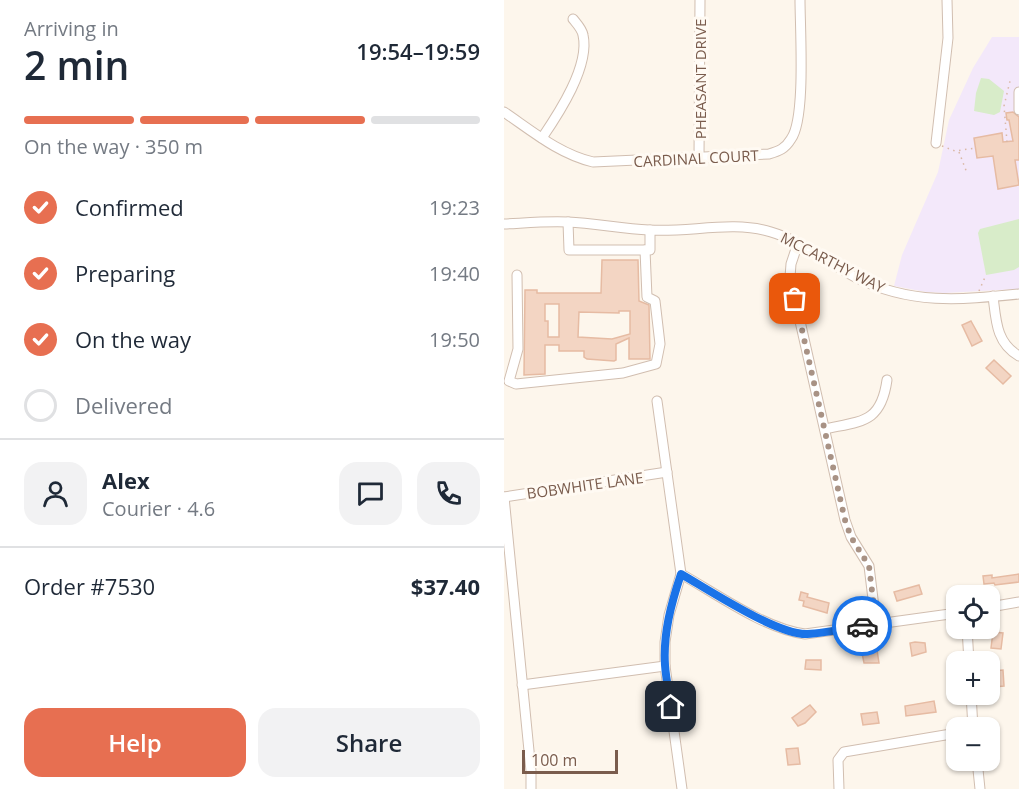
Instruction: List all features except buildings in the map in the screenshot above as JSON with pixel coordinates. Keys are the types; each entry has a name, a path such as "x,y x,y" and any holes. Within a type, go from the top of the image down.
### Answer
{"street":[{"name":"PHEASANT DRIVE","path":"699,157 700,0"},
{"name":"CARDINAL COURT","path":"504,112 577,158 593,162 769,154 783,149 793,138 800,107 800,0"},
{"path":"936,142 948,38 947,0"},
{"path":"542,138 574,85 581,62 584,45 583,32 573,19"},
{"path":"1019,92 1019,110"},
{"path":"568,222 569,250 650,250 650,230"},
{"name":"MCCARTHY WAY","path":"504,224 568,222 650,230 750,228 769,231 798,243 848,273 889,291 928,299 980,298 1019,294"},
{"path":"798,243 791,264 790,277 845,520 851,537 869,566 876,624"},
{"path":"517,275 518,349 506,384 623,373 656,364 660,344 655,301 646,297 645,250"},
{"path":"993,297 996,326 1000,336 1009,349 1019,356"},
{"path":"825,429 864,420 875,413 883,402 887,380"},
{"path":"657,401 681,574 669,615 665,642 665,666 682,789"},
{"name":"BOBWHITE LANE","path":"504,497 667,472"},
{"path":"504,497 508,585 522,685 531,789"},
{"path":"681,574 772,625 790,632 806,634 946,614"},
{"path":"1000,605 1019,602"},
{"path":"522,685 665,666"},
{"path":"839,789 838,760 844,752 946,735"},
{"path":"978,771 980,789"}],"path":[{"path":"1007,142 1004,106 1010,81"},
{"path":"936,142 955,151 975,148"},
{"path":"959,151 967,174"},
{"path":"980,298 979,288 986,275"}],"shaded area":[{"path":"992,37 1019,37 1019,289 945,293 894,286 902,255 938,172 949,120 973,68"}],"green space":[{"path":"981,78 989,79 1004,91 1000,112 994,115 974,111"},
{"path":"1019,219 1019,267 986,275 978,233 980,229"}],"way so far":[{"path":"795,299 845,520 851,537 869,566 873,583 876,624 862,626"}],"route":[{"path":"671,707 665,666 665,642 669,615 681,574 772,625 790,632 806,634 862,626"}]}
